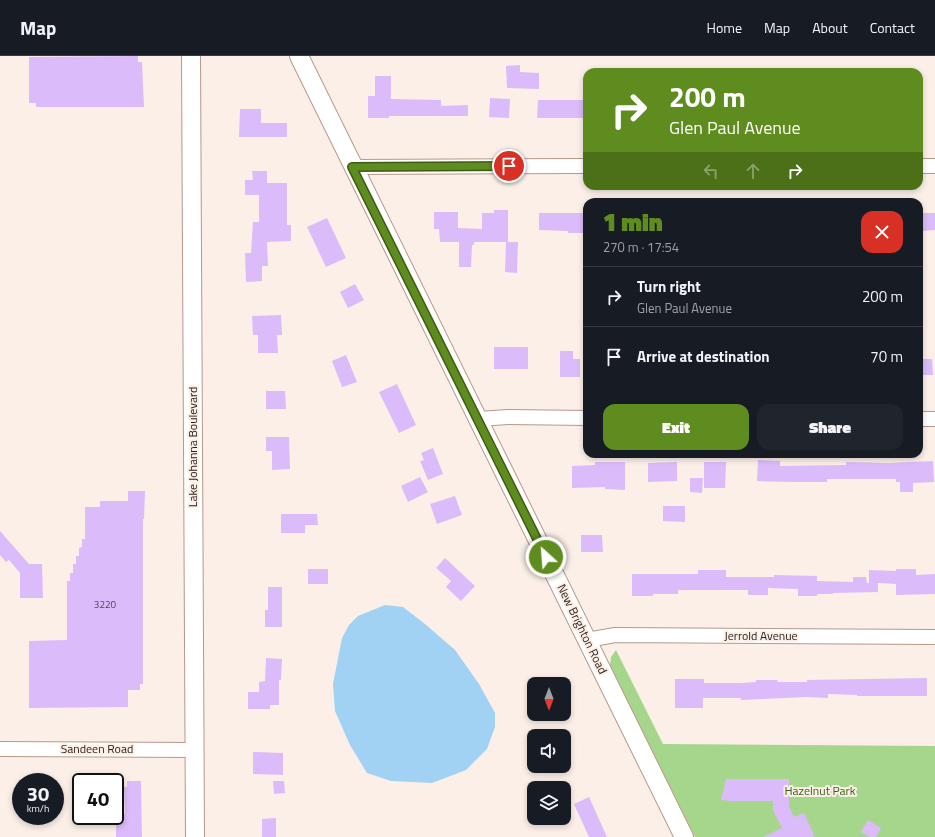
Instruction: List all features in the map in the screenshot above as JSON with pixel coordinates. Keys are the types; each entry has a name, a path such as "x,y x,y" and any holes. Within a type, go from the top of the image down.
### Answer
{"street":[{"name":"Lake Johanna Boulevard","path":"191,56 195,837"},
{"name":"New Brighton Road","path":"299,56 352,167 684,837"},
{"path":"352,167 583,166"},
{"path":"923,166 935,166"},
{"path":"478,420 508,417 583,418"},
{"path":"923,419 935,419"},
{"name":"Jerrold Avenue","path":"587,640 615,635 935,637"},
{"name":"Sandeen Road","path":"0,749 194,750"}],"green space":[{"name":"Hazelnut Park","path":"616,650 663,744 935,746 935,837 695,837 610,665 611,657"}],"water":[{"path":"385,605 403,607 455,650 479,684 495,713 495,727 487,749 466,770 432,783 391,781 367,773 350,745 335,711 333,684 342,638 349,625 358,616"}],"building":[{"path":"138,56 138,62 142,62 144,107 36,107 36,103 29,103 29,57"},
{"path":"520,65 520,72 539,73 539,89 507,88 506,66"},
{"path":"375,76 391,76 391,99 441,100 441,106 468,105 468,116 389,116 389,118 368,118 368,96 375,96"},
{"path":"490,98 510,99 509,118 489,117"},
{"path":"538,100 583,100 583,118 537,118"},
{"path":"240,109 261,109 261,123 287,123 287,137 239,137"},
{"path":"252,171 267,171 267,183 287,183 287,225 291,225 291,241 267,242 268,266 262,266 262,281 246,282 245,253 251,253 253,222 259,222 259,195 245,195 245,180 253,180"},
{"path":"494,210 508,210 508,242 518,242 517,273 505,272 506,242 474,242 474,245 472,245 471,267 459,267 459,242 440,242 439,229 434,229 434,212 458,212 458,228 482,229 482,213 494,213"},
{"path":"539,213 583,213 583,233 539,230"},
{"path":"923,213 935,213 935,230 923,231"},
{"path":"327,218 346,258 326,267 307,227"},
{"path":"355,284 364,300 348,308 340,292"},
{"path":"281,315 282,335 277,335 278,353 258,353 258,335 253,335 252,316"},
{"path":"494,347 528,347 528,369 494,369"},
{"path":"560,351 573,351 573,359 580,359 580,377 560,377"},
{"path":"346,355 357,382 342,387 332,361"},
{"path":"923,359 932,359 933,375 923,375"},
{"path":"397,384 416,425 399,433 379,392"},
{"path":"266,391 285,391 286,409 266,409"},
{"path":"266,437 289,437 290,469 272,470 272,451 266,451"},
{"path":"433,448 443,474 428,480 420,461 424,460 421,453"},
{"path":"758,460 780,461 780,466 846,465 846,462 890,463 933,461 934,482 913,483 913,492 900,492 900,482 896,482 896,479 827,479 827,482 757,481"},
{"path":"595,462 625,462 625,490 605,489 605,487 572,488 572,466 595,465"},
{"path":"677,462 677,481 648,482 648,463"},
{"path":"704,462 726,462 725,488 704,488"},
{"path":"420,477 428,492 408,502 401,486"},
{"path":"690,478 703,478 702,493 690,492"},
{"path":"128,491 145,491 143,519 143,684 140,684 140,690 128,690 128,707 29,708 29,641 67,640 67,581 70,581 70,573 73,573 73,564 76,564 76,556 79,556 79,548 82,547 82,539 85,539 85,507 100,507 100,501 128,501"},
{"path":"455,496 462,515 437,524 430,504"},
{"path":"663,506 685,506 685,522 663,521"},
{"path":"281,514 317,514 318,525 305,525 305,533 281,533"},
{"path":"0,531 29,564 42,564 43,598 20,598 20,573 9,560 6,562 0,555"},
{"path":"581,535 602,535 603,552 581,552"},
{"path":"445,558 475,586 461,601 446,587 451,581 436,568"},
{"path":"308,569 328,569 328,584 308,584"},
{"path":"896,569 916,569 916,575 935,574 935,594 896,595 896,584 878,583 878,592 817,594 817,596 798,596 798,589 768,588 768,595 748,595 748,590 678,590 678,594 632,596 632,574 698,574 698,570 726,570 726,577 774,577 774,575 817,576 817,581 853,582 853,577 866,577 867,583 869,583 869,570 896,571"},
{"path":"268,587 282,587 282,627 265,627 265,610 268,610"},
{"path":"266,658 282,659 281,680 279,680 279,705 270,705 270,709 248,709 248,692 259,692 259,682 265,681"},
{"path":"927,678 927,696 857,696 828,694 828,698 807,697 741,700 741,698 703,698 703,708 675,708 675,679 704,679 704,683 741,683 756,682 756,680 807,682 807,680"},
{"path":"253,752 283,753 283,775 253,774"},
{"path":"726,779 789,779 789,806 794,817 804,813 815,837 763,837 782,828 773,810 773,801 721,800"},
{"path":"127,781 141,781 142,837 116,837 116,825 124,825 124,787 127,787"},
{"path":"273,781 284,781 285,793 274,794"},
{"path":"589,797 607,837 589,837 574,804"},
{"path":"276,818 276,837 262,837 262,819"},
{"path":"868,820 881,828 876,837 870,837 861,832"}],"route":[{"path":"509,166 352,167 546,557"}]}
